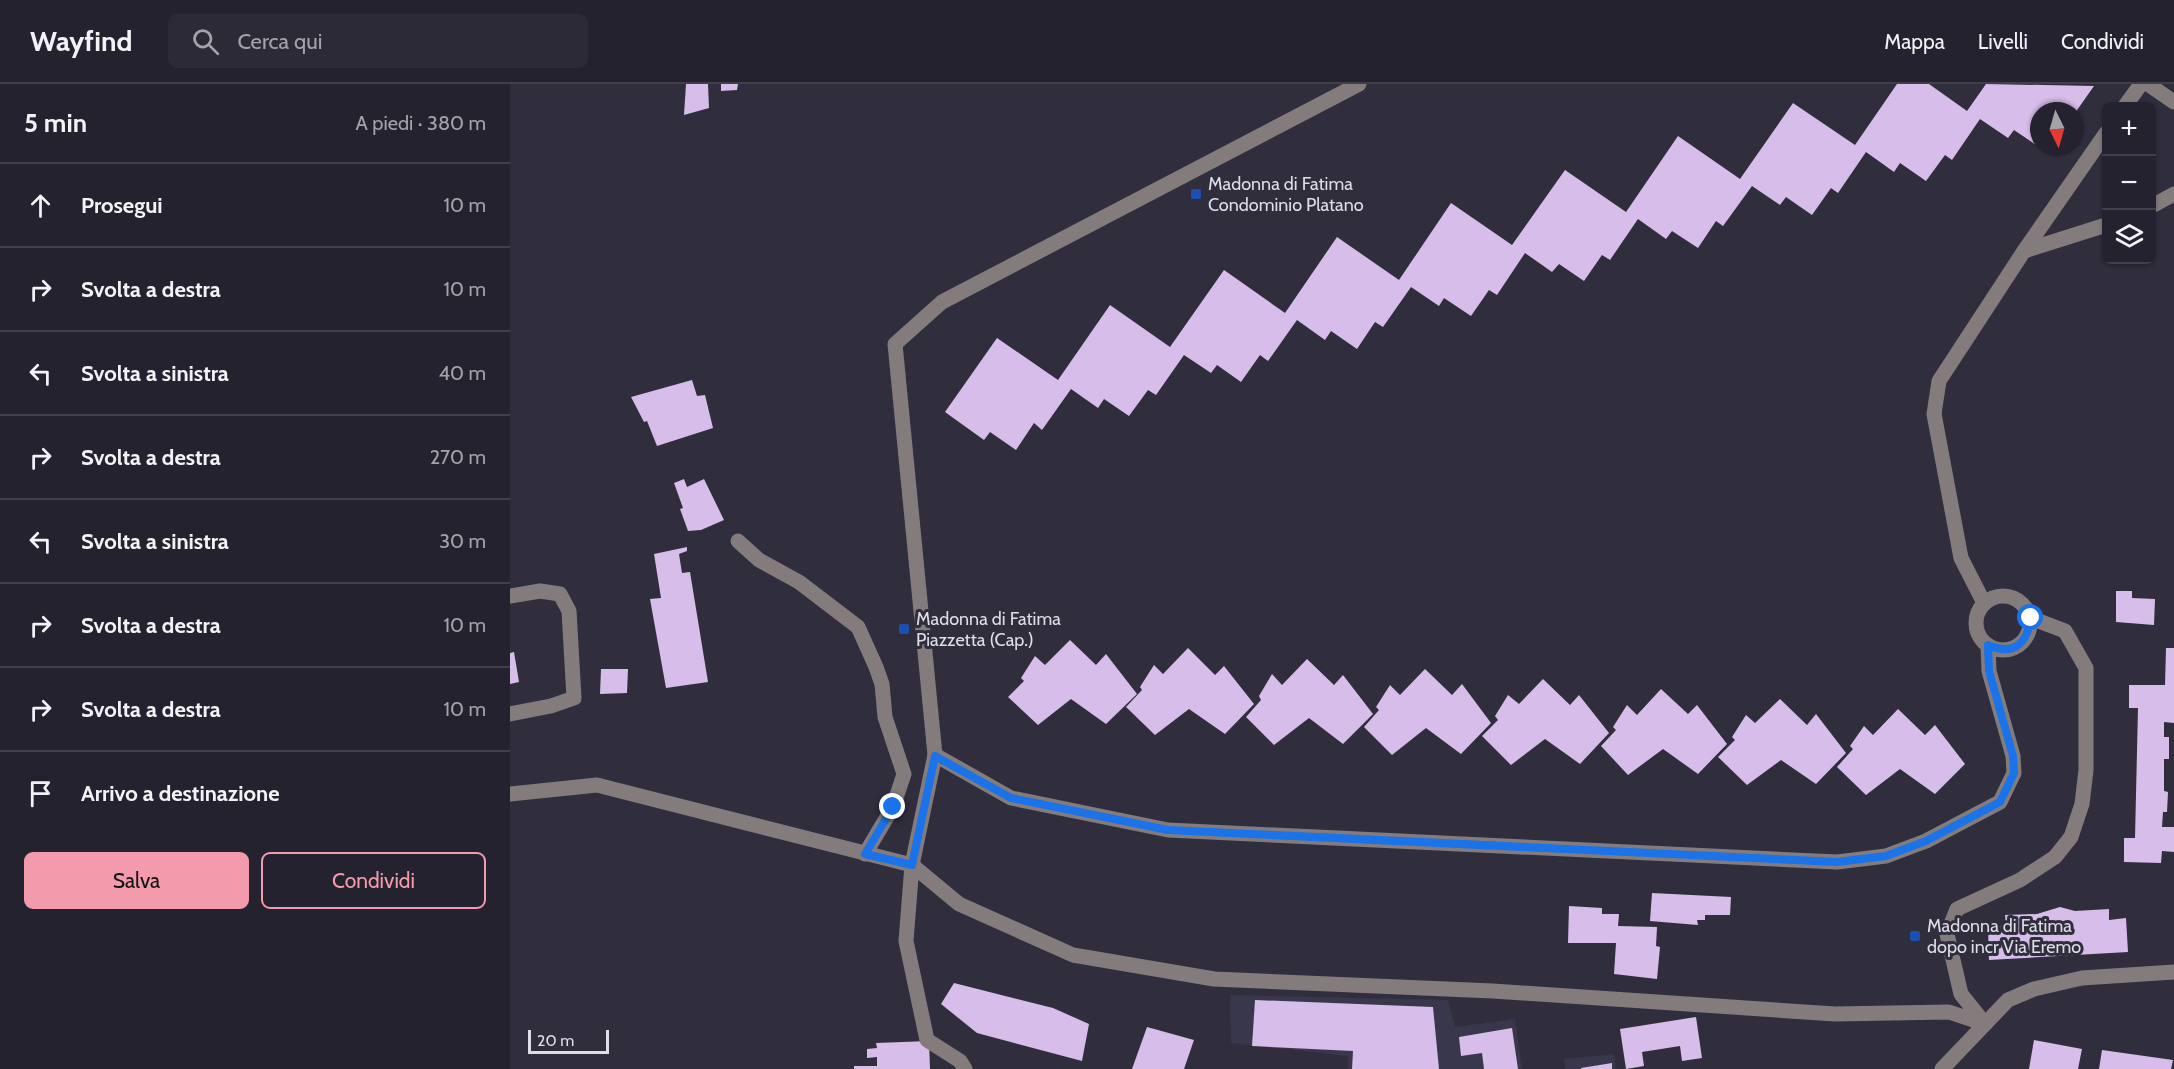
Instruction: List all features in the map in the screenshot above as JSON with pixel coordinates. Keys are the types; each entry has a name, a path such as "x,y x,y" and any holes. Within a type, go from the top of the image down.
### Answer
{"street":[{"path":"965,1069 960,1061 927,1040 906,940 912,865 935,756 895,344 942,302 1359,84"},
{"path":"2128,102 2141,84"},
{"path":"2148,84 2174,102"},
{"path":"2031,618 2028,634 2019,645 2001,651 1984,644 1975,625 1984,603 1961,558 1934,414 1940,381 2024,251 2102,139"},
{"path":"2156,203 2174,194"},
{"path":"2024,251 2102,226"},
{"path":"738,541 759,560 798,582 858,627 876,667 882,684 885,717 904,774 893,807 865,854"},
{"path":"510,596 540,591 560,594 569,611 574,698 551,706 510,714"},
{"path":"1984,603 2007,596 2020,601 2031,618 2065,631 2086,668 2085,782 2082,804 2071,837 2055,857 2020,880 1957,909 1947,934 1961,994 1985,1024"},
{"path":"935,756 1011,798 1168,830 1837,862 1886,856 1926,841 2000,802 2014,773 2013,756 1989,671 1988,645"},
{"path":"510,794 597,784 912,865 959,904 1073,955 1214,979 1504,992 1835,1014 1949,1012 1985,1024"},
{"path":"1942,1069 2008,1000 2034,988 2082,978 2174,972"}],"shaded area":[{"path":"1230,995 1448,1000 1455,1027 1515,1019 1522,1069 1348,1069 1348,1056 1231,1043"},
{"path":"1614,1054 1616,1069 1565,1069 1564,1059"}],"building":[{"path":"686,84 708,84 709,108 684,115"},
{"path":"721,84 738,84 737,90 721,91"},
{"path":"1897,84 1929,84 1967,111 1986,84 2094,86 2083,102 2030,102 2030,141 2014,130 2008,138 1980,119 1952,160 1945,155 1926,181 1900,163 1894,172 1866,152 1838,193 1831,188 1812,215 1786,197 1780,205 1752,186 1723,226 1716,221 1698,248 1672,231 1666,239 1638,219 1610,260 1602,255 1584,281 1559,264 1552,272 1525,253 1497,295 1489,290 1471,316 1444,298 1439,306 1411,287 1383,327 1375,322 1357,349 1331,331 1325,340 1297,320 1268,361 1260,355 1241,382 1217,365 1211,373 1184,355 1156,395 1148,390 1129,416 1104,399 1098,408 1071,389 1042,430 1034,423 1016,450 990,432 984,440 945,412 997,338 1058,380 1110,305 1170,347 1224,270 1285,313 1337,237 1399,280 1451,203 1512,245 1565,170 1626,212 1678,136 1740,179 1793,103 1855,145"},
{"path":"692,380 697,396 705,395 713,428 657,446 647,421 644,422 631,397"},
{"path":"684,479 687,487 704,479 724,520 701,530 688,531 674,483"},
{"path":"687,547 687,551 679,554 682,573 690,572 708,682 666,688 650,599 661,598 654,554"},
{"path":"2116,591 2132,591 2132,598 2155,599 2154,625 2116,622"},
{"path":"1070,640 1096,665 1106,654 1137,694 1106,724 1071,699 1038,725 1008,697 1024,681 1021,678 1035,656 1045,665"},
{"path":"1188,648 1215,675 1224,666 1254,704 1225,734 1189,709 1155,735 1126,707 1142,690 1140,687 1154,665 1163,674"},
{"path":"2166,648 2174,648 2174,723 2164,722 2164,737 2169,737 2169,759 2164,759 2164,791 2168,792 2167,812 2163,812 2162,827 2174,827 2174,852 2162,851 2161,863 2124,862 2124,838 2135,838 2138,708 2129,708 2129,685 2165,685"},
{"path":"514,652 519,682 510,684 510,653"},
{"path":"1307,659 1334,685 1343,675 1373,714 1343,744 1309,718 1274,745 1246,717 1261,700 1259,696 1272,674 1282,685"},
{"path":"601,669 628,669 627,693 600,694"},
{"path":"1425,669 1452,695 1462,684 1491,723 1461,754 1426,728 1392,755 1364,727 1379,710 1376,707 1390,685 1400,695"},
{"path":"1543,679 1570,705 1579,695 1609,733 1580,764 1545,739 1511,765 1482,736 1498,720 1495,716 1508,695 1519,704"},
{"path":"1661,689 1688,714 1697,705 1727,744 1698,774 1663,749 1628,775 1601,746 1616,730 1613,727 1627,705 1637,715"},
{"path":"1780,699 1807,725 1816,714 1846,753 1816,784 1781,760 1747,785 1718,757 1735,740 1732,737 1746,715 1755,723"},
{"path":"1898,709 1925,735 1935,725 1965,764 1935,794 1900,769 1866,795 1837,767 1853,749 1850,746 1864,726 1873,735"},
{"path":"1652,893 1731,897 1730,915 1705,915 1705,920 1697,920 1698,925 1650,921"},
{"path":"1569,906 1602,908 1602,914 1619,914 1618,926 1657,927 1656,946 1660,947 1657,979 1614,974 1616,943 1568,943"},
{"path":"2060,907 2075,911 2109,909 2109,920 2126,918 2128,952 1989,960 1988,927 2006,926 2005,915 2037,914"},
{"path":"954,983 1053,1008 1089,1024 1082,1061 977,1033 941,1004"},
{"path":"1255,1000 1433,1007 1439,1069 1352,1069 1353,1051 1252,1046"},
{"path":"1696,1017 1702,1058 1682,1061 1680,1046 1642,1052 1644,1066 1626,1069 1620,1029"},
{"path":"1147,1027 1194,1040 1184,1069 1132,1069"},
{"path":"1512,1028 1518,1069 1484,1069 1482,1053 1461,1056 1459,1037"},
{"path":"2034,1040 2082,1049 2078,1069 2029,1069"},
{"path":"929,1041 930,1069 854,1069 854,1066 877,1066 877,1057 867,1058 867,1049 877,1048 876,1043"},
{"path":"2102,1050 2173,1060 2171,1069 2099,1069"},
{"path":"1612,1063 1612,1069 1581,1069 1581,1068"}],"place":[{"name":"Madonna di Fatima Condominio Platano","path":"1196,194"},
{"name":"Madonna di Fatima Piazzetta (Cap.)","path":"904,629"},
{"name":"Madonna di Fatima dopo incr Via Eremo","path":"1915,936"}],"route":[{"path":"893,807 865,854 912,865 935,756 1011,798 1168,830 1837,862 1886,856 1926,841 2000,802 2014,773 2013,756 1989,671 1988,645 2001,651 2019,645 2028,634 2031,618"}]}
